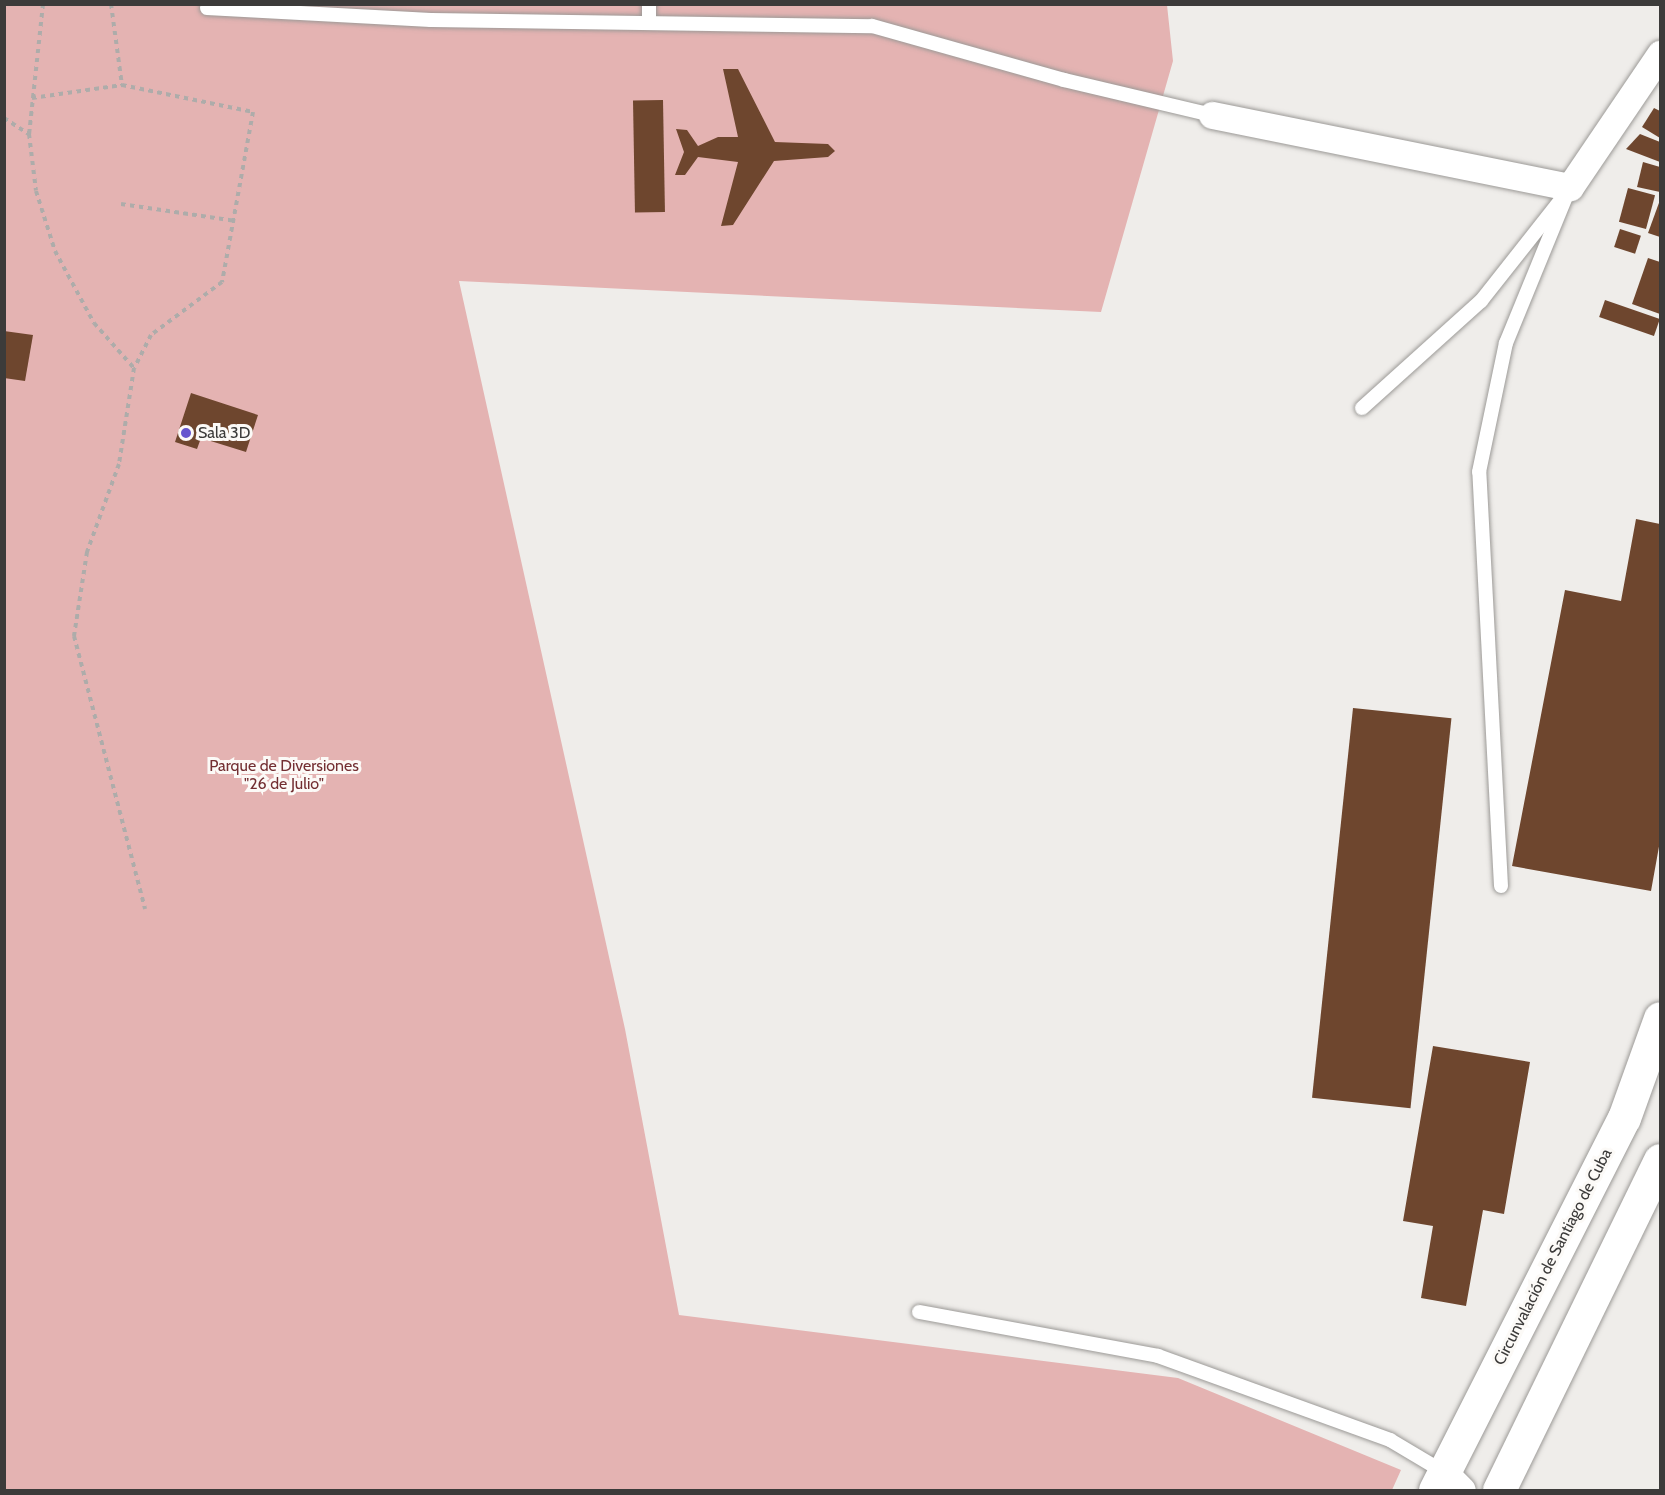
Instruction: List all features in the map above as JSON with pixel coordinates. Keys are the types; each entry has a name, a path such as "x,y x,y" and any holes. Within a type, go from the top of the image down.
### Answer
{"highway":[{"name":"Circunvalación de Santiago de Cuba","path":"1447,1484 1624,1118 1660,1018"},
{"path":"1499,1491 1660,1160"}],"street":[{"path":"1212,115 1570,187 1660,54"}],"lane":[{"path":"649,21 650,4"},
{"path":"207,8 431,20 649,21 872,26 1064,80 1212,115"},
{"path":"1362,408 1481,302 1570,187"},
{"path":"1501,886 1479,472 1506,343 1570,187"},
{"path":"919,1312 1158,1356 1390,1440 1447,1484"}],"path":[{"path":"43,4 29,134 36,191 55,251 94,323 134,368"},
{"path":"111,4 122,85"},
{"path":"32,98 122,85 254,112 236,221 222,282 151,335 134,368 119,464 87,552 74,636 146,909"},
{"path":"4,118 29,134"},
{"path":"121,204 236,221"}],"green space":[{"name":"Parque de Diversiones \"26 de Julio\"","path":"5,5 1167,5 1173,61 1101,312 459,281 625,1029 679,1315 1178,1378 1401,1470 1392,1490 5,1490"}],"building":[{"path":"723,69 738,69 775,142 828,144 835,151 828,157 774,161 733,225 721,226 738,162 698,157 685,175 675,175 684,152 676,129 687,130 698,146 718,137 738,137"},
{"path":"663,100 665,212 635,213 633,101"},
{"path":"1654,108 1660,111 1660,138 1642,127"},
{"path":"1640,134 1660,142 1660,162 1626,149"},
{"path":"1643,162 1660,167 1660,192 1637,187"},
{"path":"1628,188 1655,195 1646,229 1619,222"},
{"path":"1660,200 1660,237 1648,233"},
{"path":"1620,229 1641,236 1635,254 1614,247"},
{"path":"1648,258 1660,262 1660,314 1632,304"},
{"path":"1605,300 1660,319 1654,336 1599,317"},
{"path":"4,331 33,335 25,381 4,378"},
{"path":"191,393 258,415 246,452 201,438 197,449 175,442"},
{"path":"1636,519 1660,524 1660,841 1651,891 1512,866 1565,590 1621,601"},
{"path":"1353,708 1451,718 1410,1108 1312,1098"},
{"path":"1433,1046 1530,1062 1504,1214 1483,1210 1466,1306 1421,1298 1433,1226 1403,1221"}],"place":[{"name":"Sala 3D","path":"186,433"}]}
